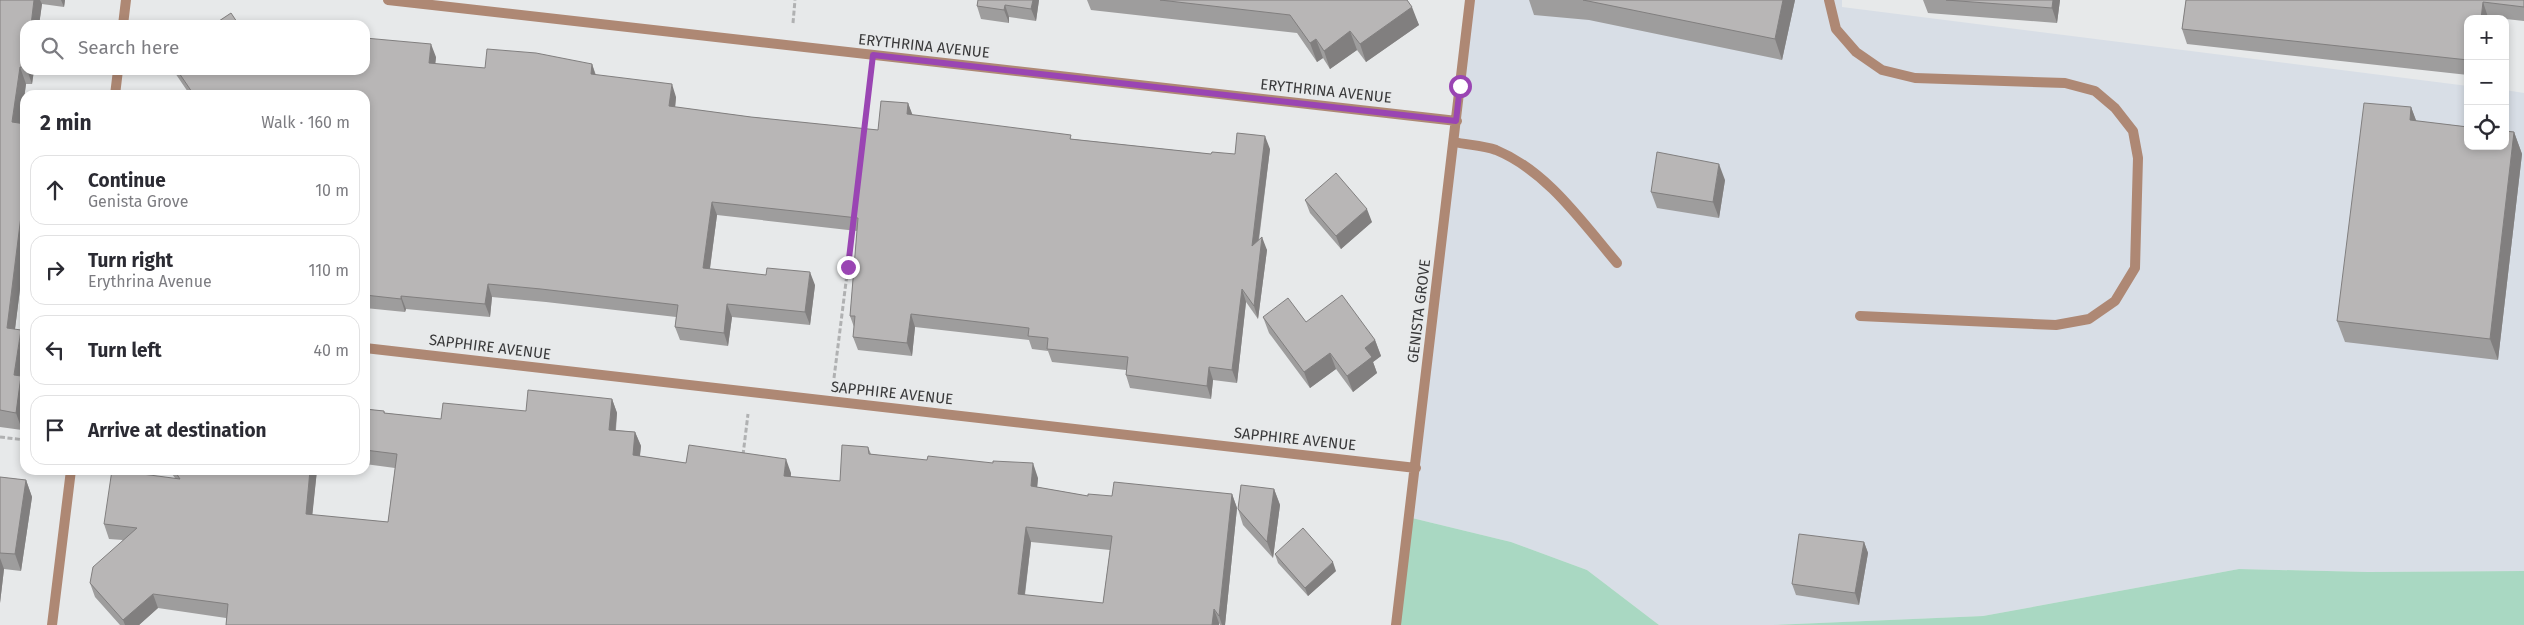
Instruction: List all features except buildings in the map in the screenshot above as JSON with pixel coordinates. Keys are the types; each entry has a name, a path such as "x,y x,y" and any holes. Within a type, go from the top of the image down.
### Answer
{"street":[{"path":"124,20 126,0"},
{"name":"ERYTHRINA AVENUE","path":"388,0 1456,121"},
{"name":"GENISTA GROVE","path":"1396,625 1470,0"},
{"path":"1829,0 1836,29 1856,52 1882,70 1915,78 2065,83 2095,91 2115,108 2132,131 2138,158 2135,268 2115,301 2089,319 2056,325 1860,316"},
{"path":"116,90 117,75"},
{"path":"1454,142 1494,149 1522,163 1548,186 1616,263"},
{"name":"SAPPHIRE AVENUE","path":"370,349 1416,468"},
{"path":"52,625 70,475"}],"path":[{"path":"864,134 873,55"},
{"path":"832,401 853,223"},
{"path":"742,460 750,392"},
{"path":"0,437 20,439"}],"shaded area":[{"path":"1472,0 1842,0 1842,7 2464,85 2464,150 2509,150 2509,91 2524,93 2524,571 2368,572 2239,569 1983,616 1773,625 1659,625 1587,570 1511,542 1412,518"}],"green space":[{"path":"1412,518 1511,542 1587,570 1659,625 1398,625"},
{"path":"2239,569 2368,572 2524,571 2524,625 1773,625 1983,616"}],"route":[{"path":"848,267 873,55 1456,121 1460,86"}]}
